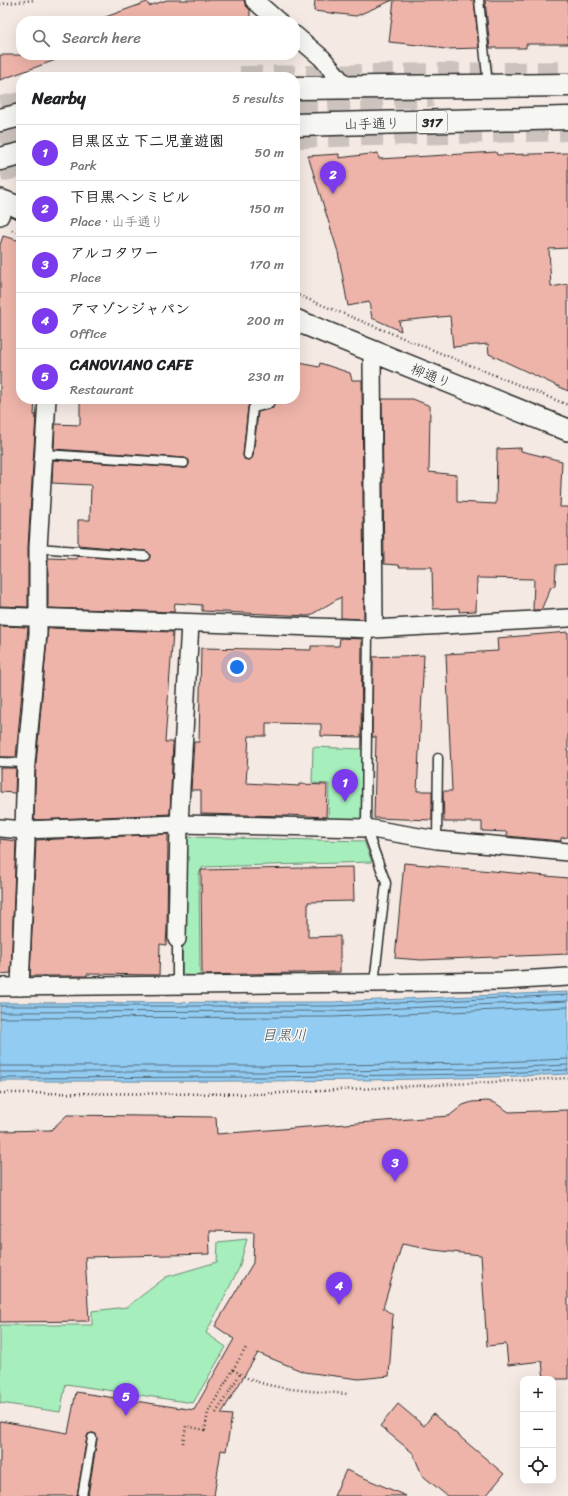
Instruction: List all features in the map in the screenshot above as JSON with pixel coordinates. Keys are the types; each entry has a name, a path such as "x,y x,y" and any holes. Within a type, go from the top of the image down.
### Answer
{"main road":[{"path":"300,88 568,84"},
{"path":"0,120 16,116"},
{"name":"山手通り","path":"300,126 568,118"},
{"path":"0,159 16,155"}],"street":[{"path":"254,0 272,16"},
{"path":"300,39 322,58 347,88"},
{"name":"柳通り","path":"300,322 568,430"},
{"path":"371,629 372,352"},
{"path":"20,987 26,840 24,830 26,763 37,650 38,548 47,404"},
{"path":"0,616 371,629 568,618"},
{"path":"177,940 179,824 190,623"},
{"path":"0,828 24,830 179,824 366,828 436,840 568,852"},
{"path":"0,987 502,981 568,977"}],"lane":[{"path":"479,0 488,85"},
{"path":"248,455 253,408 269,404"},
{"path":"44,454 184,463"},
{"path":"38,548 145,556"},
{"path":"371,629 366,828 386,883 374,983"},
{"path":"436,840 438,758"},
{"path":"0,762 26,763"},
{"path":"177,940 177,978"},
{"path":"82,1496 92,1438"}],"path":[{"path":"0,4 34,0"},
{"path":"300,296 568,405"},
{"path":"0,1093 261,1094 568,1078"},
{"path":"183,1443 186,1426 205,1430 208,1412 247,1346"},
{"path":"233,1370 252,1380 286,1388 348,1394"},
{"path":"216,1413 240,1374"}],"green space":[{"path":"313,747 363,749 361,821 328,820 329,784 312,783"},
{"path":"185,837 364,841 372,862 203,867 199,874 200,976 182,975"},
{"path":"247,1239 239,1268 206,1333 226,1347 193,1403 66,1384 60,1412 0,1403 0,1325 92,1325 92,1311 127,1307 166,1277 217,1262 218,1242"}],"water":[{"name":"目黒川","path":"568,992 568,1074 355,1080 0,1081 0,1003 333,1002"}],"building":[{"path":"167,0 244,0 245,4 250,10 250,16 108,16 147,2 149,6"},
{"path":"315,0 393,0 356,16 314,11"},
{"path":"394,0 474,0 479,48 445,49 389,42"},
{"path":"485,0 568,0 568,44 526,44 526,48 490,48"},
{"path":"0,55 16,55 16,60 56,60 22,72 16,72 16,74 0,80"},
{"path":"496,152 497,155 568,153 568,248 549,249 551,287 568,284 568,391 489,354 488,344 453,347 450,316 399,321 401,331 372,318 369,302 348,306 338,252 308,156 339,154 339,158 378,153 379,159"},
{"path":"3,236 16,240 16,404 35,404 34,415 36,415 28,547 28,607 0,606 0,245"},
{"path":"300,363 319,367 320,363 350,373 352,380 362,380 364,619 341,618 341,597 309,616 202,611 202,605 175,603 174,612 48,608 48,558 77,559 77,556 145,561 149,559 150,556 148,552 145,551 78,545 78,520 90,520 91,485 52,483 53,460 184,468 187,468 189,464 189,460 184,458 54,449 55,424 80,425 80,404 250,404 248,407 243,455 244,459 250,460 253,456 258,412 273,408 274,404 300,404"},
{"path":"382,399 413,399 430,406 429,472 457,475 457,502 496,504 497,449 521,448 521,451 562,461 560,507 568,507 568,564 556,565 555,586 551,587 541,610 533,610 534,579 477,578 476,611 459,612 459,608 433,609 432,567 399,567 399,565 384,564"},
{"path":"0,626 28,627 16,757 0,757"},
{"path":"48,628 173,632 165,742 173,742 170,814 34,820 36,764"},
{"path":"568,632 568,837 561,838 561,841 507,836 507,832 482,831 482,822 444,822 443,791 452,791 446,654 498,651 497,638"},
{"path":"340,638 362,639 361,737 321,736 321,724 266,723 266,736 249,736 246,783 299,786 299,784 327,785 326,817 201,814 201,790 191,790 194,742 199,742 201,648 311,650 311,646 339,646"},
{"path":"424,655 417,791 432,791 432,820 374,818 376,737 372,737 373,657"},
{"path":"0,768 16,768 15,793 0,792"},
{"path":"168,834 166,945 160,944 159,975 87,974 87,976 30,976 36,840"},
{"path":"0,839 16,841 11,973 0,974"},
{"path":"404,863 568,878 568,954 421,960 395,958"},
{"path":"353,867 354,901 308,902 308,937 340,936 340,972 202,975 201,870"},
{"path":"488,1101 495,1103 509,1112 568,1110 568,1379 556,1379 556,1376 544,1376 542,1361 508,1365 506,1344 487,1346 481,1255 433,1250 402,1244 383,1308 393,1315 389,1376 359,1379 304,1372 258,1353 221,1414 232,1415 226,1451 221,1450 214,1496 88,1496 97,1439 96,1434 93,1433 88,1434 87,1437 77,1496 0,1496 0,1421 68,1433 76,1392 194,1410 234,1339 215,1326 253,1263 254,1232 209,1231 210,1254 85,1257 89,1321 0,1322 0,1131 51,1130 67,1115 216,1117 217,1134 449,1116 463,1105 472,1102"},
{"path":"398,1404 424,1426 433,1414 504,1474 486,1496 447,1496 422,1475 413,1453 380,1426"},
{"path":"346,1470 406,1496 334,1496"}],"tunnel":[{"path":"300,76 568,72"},
{"path":"300,103 433,96"},
{"path":"0,107 16,104"},
{"path":"300,137 568,130"},
{"path":"0,141 16,137"},
{"path":"0,171 16,167"}],"place":[{"name":"下目黒ヘンミビル","path":"333,194"},
{"name":"目黒区立 下二児童遊園","path":"345,802"},
{"name":"アルコタワー","path":"395,1182"},
{"name":"アマゾンジャパン","path":"339,1305"},
{"name":"CANOVIANO CAFE","path":"126,1416"}]}
